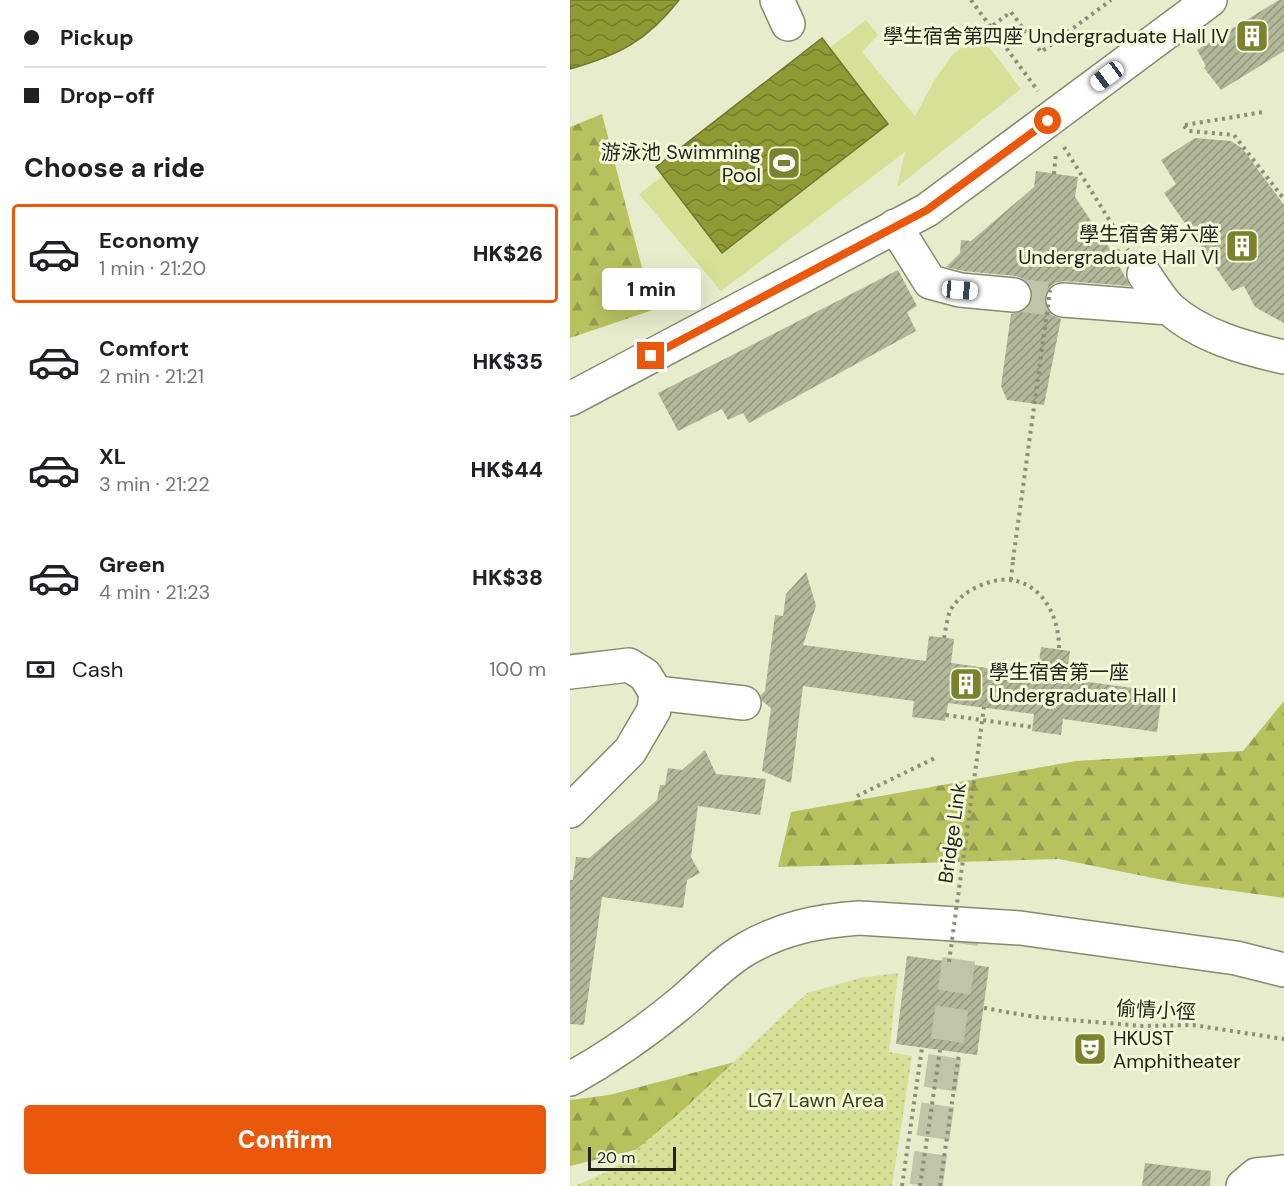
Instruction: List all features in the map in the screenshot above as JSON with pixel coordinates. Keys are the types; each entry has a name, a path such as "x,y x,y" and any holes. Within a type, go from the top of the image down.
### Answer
{"lane":[{"path":"570,399 927,210 1210,0"},
{"path":"895,226 930,282 960,290 1014,295"},
{"path":"1144,274 1169,308"},
{"path":"1056,295 1169,308 1239,347 1284,357"},
{"path":"570,672 628,665 645,675 656,693 654,710 630,751 570,811"},
{"path":"656,693 744,703"},
{"path":"570,1079 605,1060 667,1014 743,950 787,929 833,920 859,918 1020,928 1236,958 1284,970"},
{"path":"1243,1186 1256,1175 1284,1172"}],"path":[{"path":"971,0 988,20 1032,83"},
{"path":"969,42 1011,12 1041,52 1111,0"},
{"path":"1264,112 1184,126 1189,131 1234,135 1284,199"},
{"path":"1048,121 1144,274"},
{"path":"1011,580 1056,295"},
{"path":"944,638 951,610 965,592 988,582 1011,580 1030,586 1039,593 1055,614 1059,631 1059,650"},
{"name":"Bridge Link","path":"950,962 984,707"},
{"path":"946,715 1032,727"},
{"path":"857,796 935,758"},
{"name":"偷情小徑","path":"984,1008 1035,1017 1142,1026 1193,1025 1284,1039"},
{"path":"902,1186 922,1048"},
{"path":"920,1186 940,1050"},
{"path":"939,1186 958,1053"}],"green space":[{"name":"游泳池 Swimming Pool","path":"866,20 878,35 862,52 915,116 934,81 953,54 980,35 1021,89 897,187 905,152 721,291 639,194"},
{"path":"602,114 653,310 570,338 570,127"},
{"path":"1284,701 1284,898 1183,884 1059,859 778,867 791,812 1076,761 1243,751"},
{"name":"LG7 Lawn Area","path":"898,973 889,1052 912,1056 892,1186 575,1186 613,1169 684,1109 807,993 860,978"},
{"path":"834,1036 748,1122 570,1166 570,1100 609,1095"}],"water":[{"path":"570,0 679,0 655,26 631,45 603,58 570,69"},
{"path":"822,38 888,124 722,253 656,167"}],"building":[{"name":"學生宿舍第四座 Undergraduate Hall IV","path":"1279,0 1284,0 1284,51 1221,90 1204,68 1206,66 1197,50"},
{"name":"學生宿舍第六座 Undergraduate Hall VI","path":"1195,138 1231,141 1242,148 1284,205 1284,323 1255,307 1244,286 1232,291 1164,193 1176,184 1161,160"},
{"path":"1036,171 1078,177 1075,197 1110,249 1120,249 1118,264 1130,286 1064,281 1055,283 1048,289 1044,298 1046,308 1052,315 1061,319 1044,405 1007,400 1001,386 1011,314 1021,312 1029,306 1033,297 1031,287 1024,279 1016,276 946,267 960,253 961,240 971,241 1034,187"},
{"path":"898,270 917,306 907,312 916,331 749,423 743,413 728,420 722,409 678,431 658,393"},
{"name":"學生宿舍第一座 Undergraduate Hall I","path":"806,572 816,606 803,645 926,661 929,636 954,639 951,663 1037,675 1041,647 1070,651 1066,679 1162,692 1157,732 1063,719 1061,735 1032,731 1034,714 948,703 945,721 912,717 914,701 803,686 791,783 762,771 771,708 762,701 761,695 765,691 775,615 783,616 786,594"},
{"path":"705,750 716,774 766,779 760,815 698,806 691,857 700,873 687,880 683,908 602,897 584,1025 570,1024 570,880 573,880 576,857 589,858 657,800 660,785 665,785 668,768 682,770"},
{"path":"907,956 989,967 977,1055 896,1044"},
{"path":"1145,1163 1211,1171 1210,1186 1142,1186"}],"tunnel":[{"path":"1014,295 1063,300"},
{"path":"926,1186 964,924"}],"place":[{"name":"學生宿舍第四座 Undergraduate Hall IV","path":"1252,36"},
{"name":"游泳池 Swimming Pool","path":"784,163"},
{"name":"學生宿舍第六座 Undergraduate Hall VI","path":"1242,246"},
{"name":"學生宿舍第一座 Undergraduate Hall I","path":"966,684"},
{"name":"HKUST Amphitheater","path":"1090,1049"}],"route":[{"path":"651,356 927,210 1048,121"}]}
